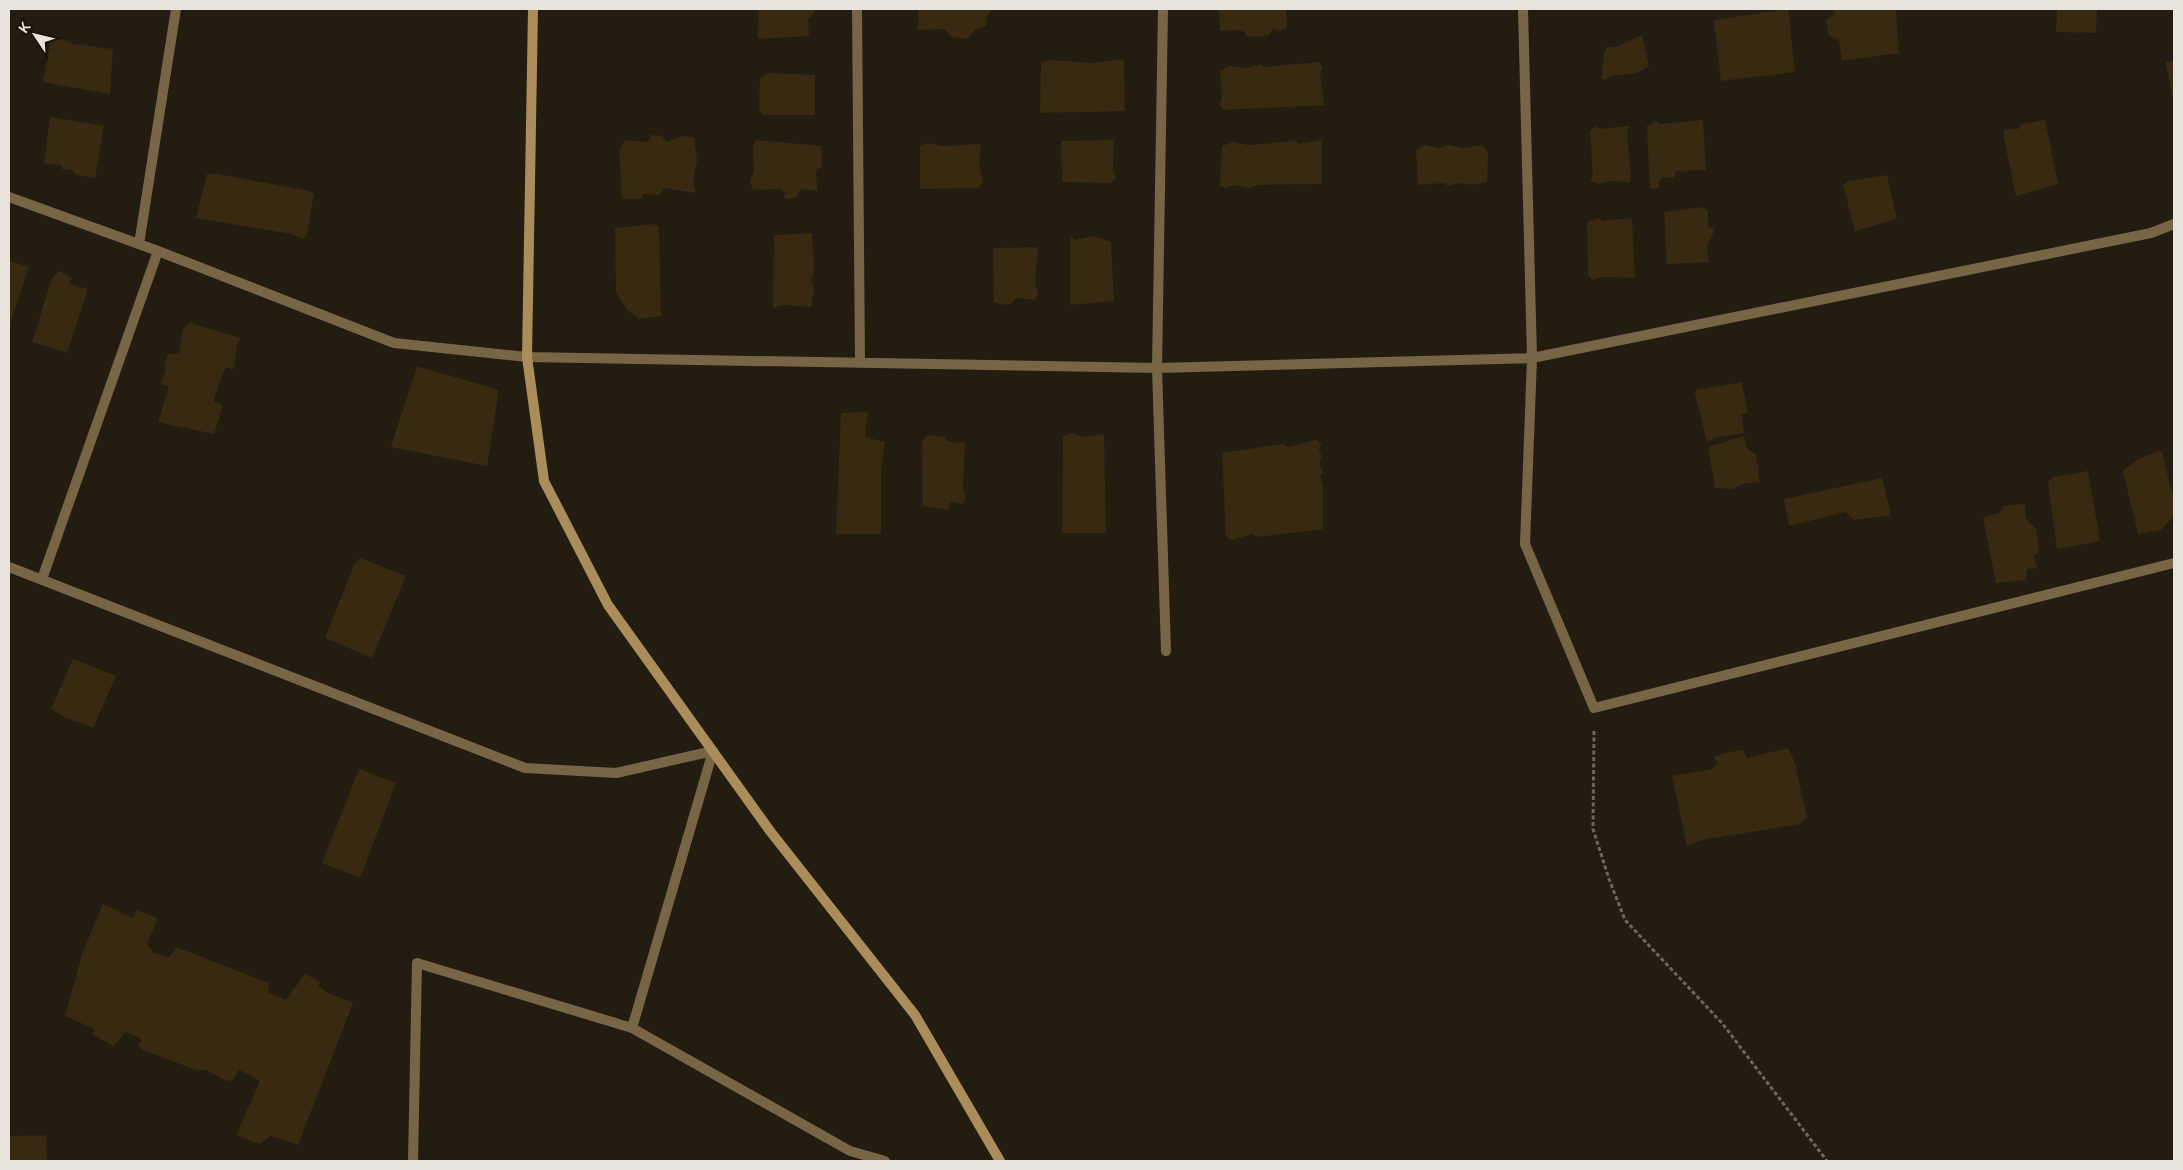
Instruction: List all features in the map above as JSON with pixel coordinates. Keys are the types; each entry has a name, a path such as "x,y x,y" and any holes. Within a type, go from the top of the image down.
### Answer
{"main road":[{"path":"534,9 526,357 544,481 608,605 770,831 915,1015 1000,1161"}],"street":[{"path":"139,244 176,9"},
{"path":"857,9 860,363"},
{"path":"1163,9 1157,368 1166,651"},
{"path":"1524,9 1532,358 1525,544 1594,708 2174,563"},
{"path":"9,197 158,251 394,343 526,357 1157,368 1532,358 2151,233 2174,224"},
{"path":"42,579 158,251"},
{"path":"9,567 525,768 616,773 713,750 632,1028"},
{"path":"413,1161 417,963 632,1028 850,1151 885,1161"}],"path":[{"path":"1594,708 1593,829 1625,920 1722,1023 1827,1161"}],"building":[{"path":"759,9 815,9 814,14 808,19 809,36 757,39"},
{"path":"919,9 992,9 986,19 987,26 975,30 968,39 952,37 945,29 917,30"},
{"path":"1219,9 1286,9 1287,28 1278,31 1274,28 1269,35 1257,37 1247,36 1243,30 1220,31"},
{"path":"1788,9 1795,72 1721,81 1714,20"},
{"path":"1830,9 1896,9 1899,53 1842,61 1839,40 1830,36 1828,32 1826,21 1835,13"},
{"path":"2057,9 2097,9 2096,33 2056,32"},
{"path":"1642,35 1649,66 1637,73 1602,79 1604,53 1607,47 1616,47"},
{"path":"60,38 73,44 113,49 110,94 43,82 51,40"},
{"path":"1124,59 1125,111 1040,113 1041,62 1052,60 1090,63"},
{"path":"2174,61 2174,96 2172,97 2166,62"},
{"path":"1319,62 1323,68 1320,72 1324,105 1223,110 1219,104 1222,100 1220,71 1229,66 1247,68 1260,64 1265,67"},
{"path":"769,73 815,75 815,115 764,115 759,111 760,78"},
{"path":"50,117 104,126 95,178 77,175 71,169 63,170 61,165 44,163"},
{"path":"1703,120 1706,170 1676,171 1674,178 1662,177 1658,183 1660,188 1650,189 1647,126 1656,121 1660,124"},
{"path":"2045,120 2058,184 2016,196 2003,133 2005,129 2018,129 2022,124"},
{"path":"1595,126 1600,129 1630,126 1627,131 1631,182 1609,181 1600,184 1590,181 1593,176 1590,131"},
{"path":"652,135 662,136 667,142 682,136 694,138 697,160 693,184 696,193 664,188 659,195 643,194 642,199 622,199 619,151 625,140 647,142"},
{"path":"756,140 821,146 822,167 817,169 816,176 818,191 800,189 797,197 790,199 783,198 786,193 780,189 753,190 750,181 754,171 753,146"},
{"path":"1114,140 1113,168 1116,178 1112,183 1062,182 1061,141"},
{"path":"1322,140 1322,184 1258,185 1249,188 1235,185 1225,188 1220,185 1222,146 1233,142 1248,145 1294,141 1299,144"},
{"path":"927,143 942,146 981,144 979,163 983,182 979,188 920,189 920,146"},
{"path":"1425,145 1439,148 1449,145 1463,148 1482,145 1488,152 1487,182 1472,185 1458,183 1448,186 1444,183 1418,185 1416,150"},
{"path":"207,174 217,174 309,191 314,194 307,234 303,239 291,234 196,218"},
{"path":"1887,175 1897,219 1855,231 1843,185 1848,181"},
{"path":"1703,207 1708,211 1708,227 1715,229 1707,247 1709,262 1667,264 1664,212"},
{"path":"1598,218 1603,221 1632,218 1635,278 1603,277 1593,280 1588,276 1587,222"},
{"path":"654,224 659,227 661,316 639,319 627,310 616,292 615,228"},
{"path":"812,233 814,274 811,279 814,288 811,307 783,305 773,308 774,235"},
{"path":"1070,236 1075,240 1094,236 1111,242 1114,301 1070,305"},
{"path":"1038,247 1035,285 1038,294 1034,300 1016,298 1011,304 1003,305 994,302 993,248"},
{"path":"9,261 29,267 9,327"},
{"path":"59,271 73,278 69,282 73,285 88,289 67,353 32,342 52,278"},
{"path":"190,323 241,338 237,345 234,367 232,370 227,367 223,373 213,402 221,404 222,409 214,434 158,422 169,386 160,384 166,371 165,363 168,354 179,354 183,330"},
{"path":"417,366 499,390 487,466 391,447"},
{"path":"1742,382 1748,413 1741,414 1744,433 1718,437 1707,442 1695,393 1696,390"},
{"path":"841,413 868,413 865,437 885,442 881,472 881,534 836,534"},
{"path":"1070,433 1085,437 1104,434 1106,533 1062,533 1063,436"},
{"path":"928,435 945,437 947,441 959,443 965,441 963,489 966,498 962,504 950,502 948,510 923,506 922,442"},
{"path":"1744,436 1747,448 1756,455 1760,482 1742,484 1732,489 1715,488 1708,447"},
{"path":"1316,440 1322,444 1319,449 1322,458 1319,462 1323,472 1320,476 1323,485 1323,529 1257,537 1252,534 1231,540 1226,536 1222,453 1283,444 1288,447"},
{"path":"2159,450 2162,452 2174,501 2174,516 2161,530 2138,534 2123,471 2135,461"},
{"path":"2088,471 2100,541 2057,549 2048,482 2053,477"},
{"path":"1882,478 1891,515 1854,520 1846,512 1789,526 1784,499"},
{"path":"2025,504 2026,518 2036,529 2039,552 2033,556 2038,568 2027,569 2026,580 1996,583 1983,517 2000,513 2003,506"},
{"path":"360,558 406,576 372,658 325,638 354,565"},
{"path":"73,659 116,676 93,728 64,717 51,709"},
{"path":"1788,748 1795,763 1807,818 1799,824 1702,840 1687,846 1672,776 1713,769 1717,763 1714,757 1723,753 1743,750 1747,758"},
{"path":"359,769 396,783 361,876 357,877 322,863"},
{"path":"103,904 133,918 136,910 158,918 147,944 154,953 169,957 176,948 184,950 269,983 268,992 286,1000 305,974 321,982 318,986 328,993 353,1003 298,1145 271,1136 259,1144 236,1135 260,1081 250,1075 239,1070 232,1081 225,1080 206,1070 196,1070 143,1050 138,1046 142,1039 126,1032 113,1046 92,1034 95,1030 65,1016 83,951"},
{"path":"46,1135 47,1161 9,1161 9,1136"}]}
